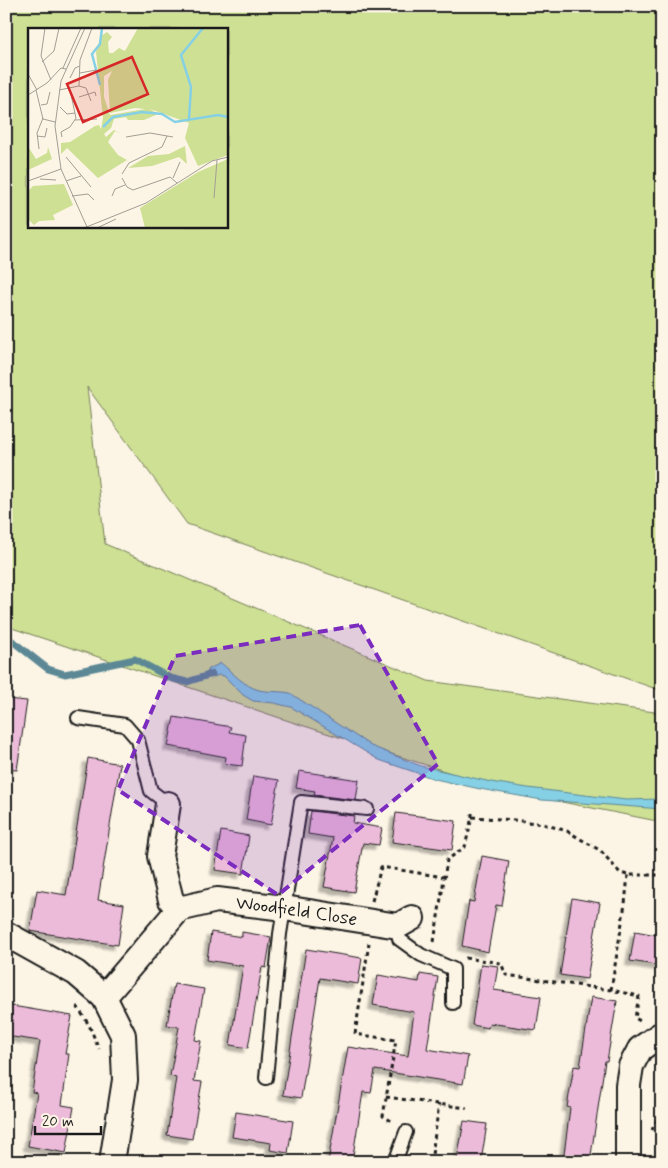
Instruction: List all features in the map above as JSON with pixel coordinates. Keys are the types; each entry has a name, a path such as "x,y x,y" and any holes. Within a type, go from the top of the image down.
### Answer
{"street":[{"path":"104,997 179,909 172,900 160,856 168,804"},
{"name":"Woodfield Close","path":"179,909 217,900 372,922 405,922"},
{"path":"6,934 76,973 104,997 123,1035 125,1080 112,1162"},
{"path":"628,1162 628,1085 631,1066 640,1049 661,1035"}],"lane":[{"path":"78,718 125,725 138,740 151,791 168,804"},
{"path":"266,1078 280,934 301,802 367,809"},
{"path":"405,922 399,939 421,955 453,969 453,1003"},
{"path":"395,1162 406,1132"}],"path":[{"path":"434,946 447,860 465,847 472,809"},
{"path":"472,817 534,822 567,831 601,850 620,873 628,875 662,875"},
{"path":"406,1132 383,1116 396,1040 355,1034 372,922 369,906 374,896 380,867 444,878"},
{"path":"610,990 625,904 628,875"},
{"path":"462,957 501,964 506,974 639,996 635,1018 661,1035"},
{"path":"76,1003 89,1025 100,1051"},
{"path":"386,1097 467,1108"},
{"path":"431,1162 439,1104"}],"highlighted area":[{"path":"360,625 438,764 278,895 118,790 175,656"}],"green space":[{"path":"6,6 662,6 662,691 187,524 87,387 105,544 428,681 662,713 662,822 507,791 292,722 6,626"}],"water":[{"path":"221,663 248,686 262,691 290,693 371,746 421,766 491,782 528,788 626,800 659,799 662,800 662,809 542,800 435,779 379,760 291,707 253,701 243,695 224,676 204,677 209,669"}],"building":[{"path":"6,699 27,701 17,770 6,769"},
{"path":"174,717 231,727 229,732 246,735 242,766 225,764 226,757 168,746"},
{"path":"88,758 120,764 98,900 124,904 118,945 30,931 37,890 66,895"},
{"path":"299,771 359,780 356,800 314,795 315,791 296,788"},
{"path":"253,776 279,780 271,825 246,820"},
{"path":"311,811 354,816 353,823 382,828 379,845 363,843 354,892 324,887 333,838 308,834"},
{"path":"396,813 456,821 452,850 392,842"},
{"path":"221,831 249,836 243,874 215,870"},
{"path":"482,856 509,861 502,906 496,905 488,952 462,946 469,901 474,902"},
{"path":"572,898 600,903 587,979 560,975"},
{"path":"635,931 662,936 662,966 630,961"},
{"path":"211,932 242,937 242,932 271,937 266,968 262,967 248,1048 230,1045 243,966 207,960"},
{"path":"306,949 362,958 358,984 320,978 301,1098 283,1095"},
{"path":"481,964 498,966 494,990 541,997 536,1030 489,1023 488,1028 472,1025"},
{"path":"420,974 438,977 427,1049 468,1056 463,1084 375,1070 371,1093 363,1092 352,1162 328,1162 348,1047 408,1056 414,1012 373,1005 378,975 419,982"},
{"path":"174,984 204,989 195,1040 201,1041 194,1081 202,1082 192,1139 167,1135 176,1078 170,1076 179,1027 167,1025"},
{"path":"591,997 617,1001 607,1061 605,1061 590,1162 563,1162 570,1108 567,1107 574,1066 580,1067"},
{"path":"6,1005 72,1016 65,1054 69,1054 62,1105 74,1107 66,1153 28,1146 37,1093 32,1092 40,1041 6,1036"},
{"path":"236,1112 293,1121 288,1153 270,1150 271,1143 232,1137"},
{"path":"464,1121 487,1124 481,1162 457,1160"}],"waterway":[{"path":"6,636 48,669 65,674 135,659 170,678 187,682 212,674"}]}
